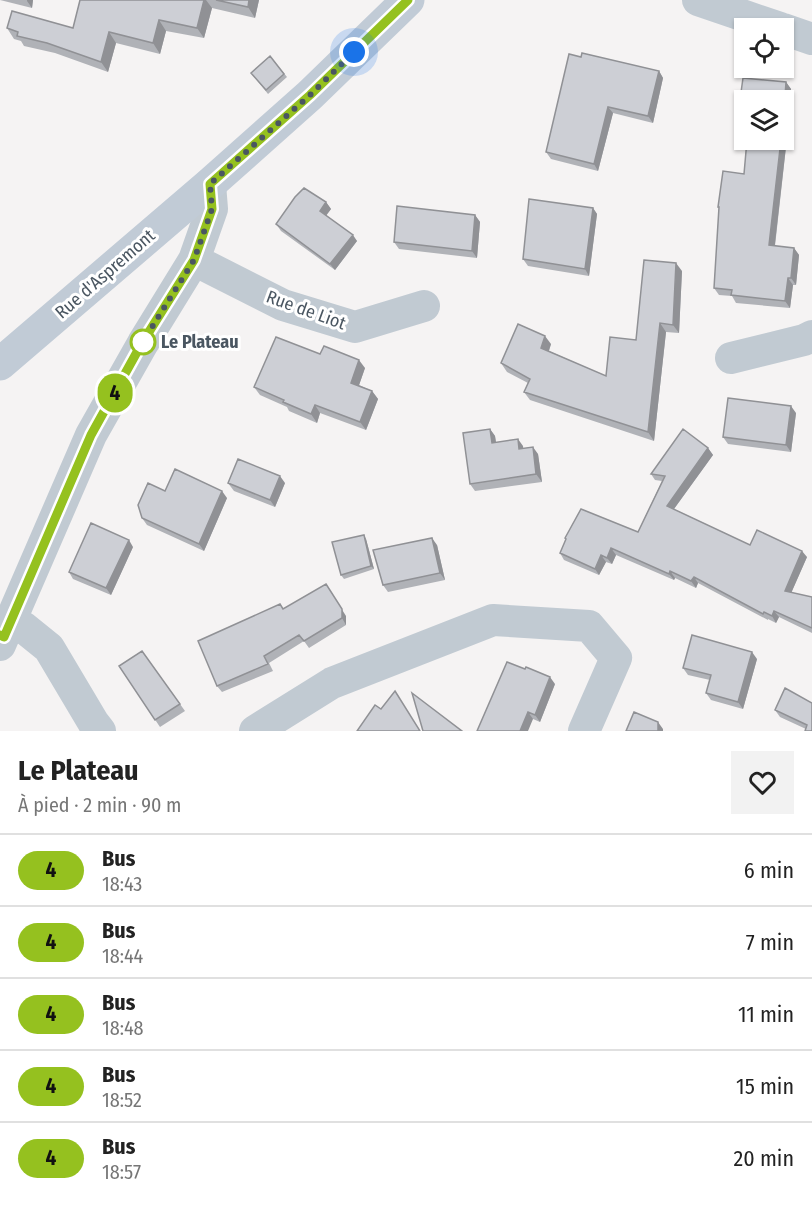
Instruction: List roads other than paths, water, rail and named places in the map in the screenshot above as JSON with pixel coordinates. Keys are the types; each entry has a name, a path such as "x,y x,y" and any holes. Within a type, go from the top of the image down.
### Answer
{"main road":[{"name":"Rue d'Aspremont","path":"0,364 310,95 408,0"}],"street":[{"path":"698,0 750,18"},
{"path":"794,33 812,39"},
{"path":"4,634 91,435 142,343 194,260 212,209 210,184"},
{"name":"Rue de Liot","path":"194,260 283,304 355,327 423,306"},
{"path":"731,358 812,336"},
{"path":"255,731 332,683 493,620 589,626 616,658 584,731"},
{"path":"4,634 23,627 49,648 100,731"}],"place":[{"name":"Le Plateau","path":"143,342"}]}
